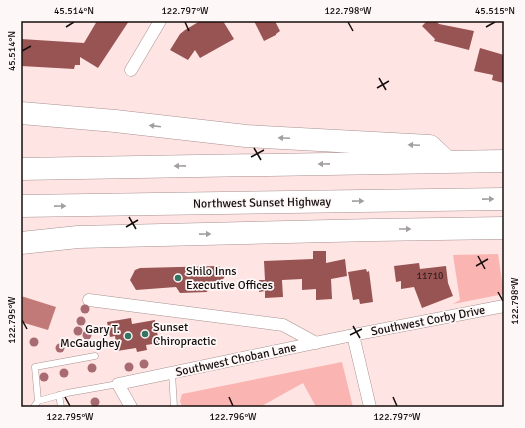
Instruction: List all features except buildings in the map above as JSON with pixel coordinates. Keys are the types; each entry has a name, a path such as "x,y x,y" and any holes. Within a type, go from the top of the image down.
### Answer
{"highway":[{"path":"21,113 115,121 246,136 430,146 447,162"},
{"path":"21,169 504,161"},
{"name":"Northwest Sunset Highway","path":"21,206 504,199"},
{"path":"21,243 78,237 504,228"},
{"path":"21,232 37,231 78,237"}],"street":[{"path":"131,70 160,21"},
{"path":"89,300 283,325 316,343"},
{"name":"Southwest Corby Drive","path":"353,335 504,306"},
{"path":"353,335 370,407"},
{"name":"Southwest Choban Lane","path":"118,384 353,335"},
{"path":"118,384 131,407"}],"lane":[{"path":"34,407 38,401 35,367 96,356"},
{"path":"172,373 174,407"},
{"path":"38,401 118,384"},
{"path":"59,396 61,407"}],"shaded area":[{"path":"498,254 504,294 453,304 460,300 453,255"},
{"path":"21,296 56,307 48,330 21,322"},
{"path":"342,362 353,407 316,407 303,383 260,407 182,407 180,401 182,394"}],"place":[{"name":"Shilo Inns Executive Offices","path":"178,278"},
{"name":"Sunset Chiropractic","path":"145,334"},
{"name":"Gary T. McGaughey","path":"128,336"}]}
